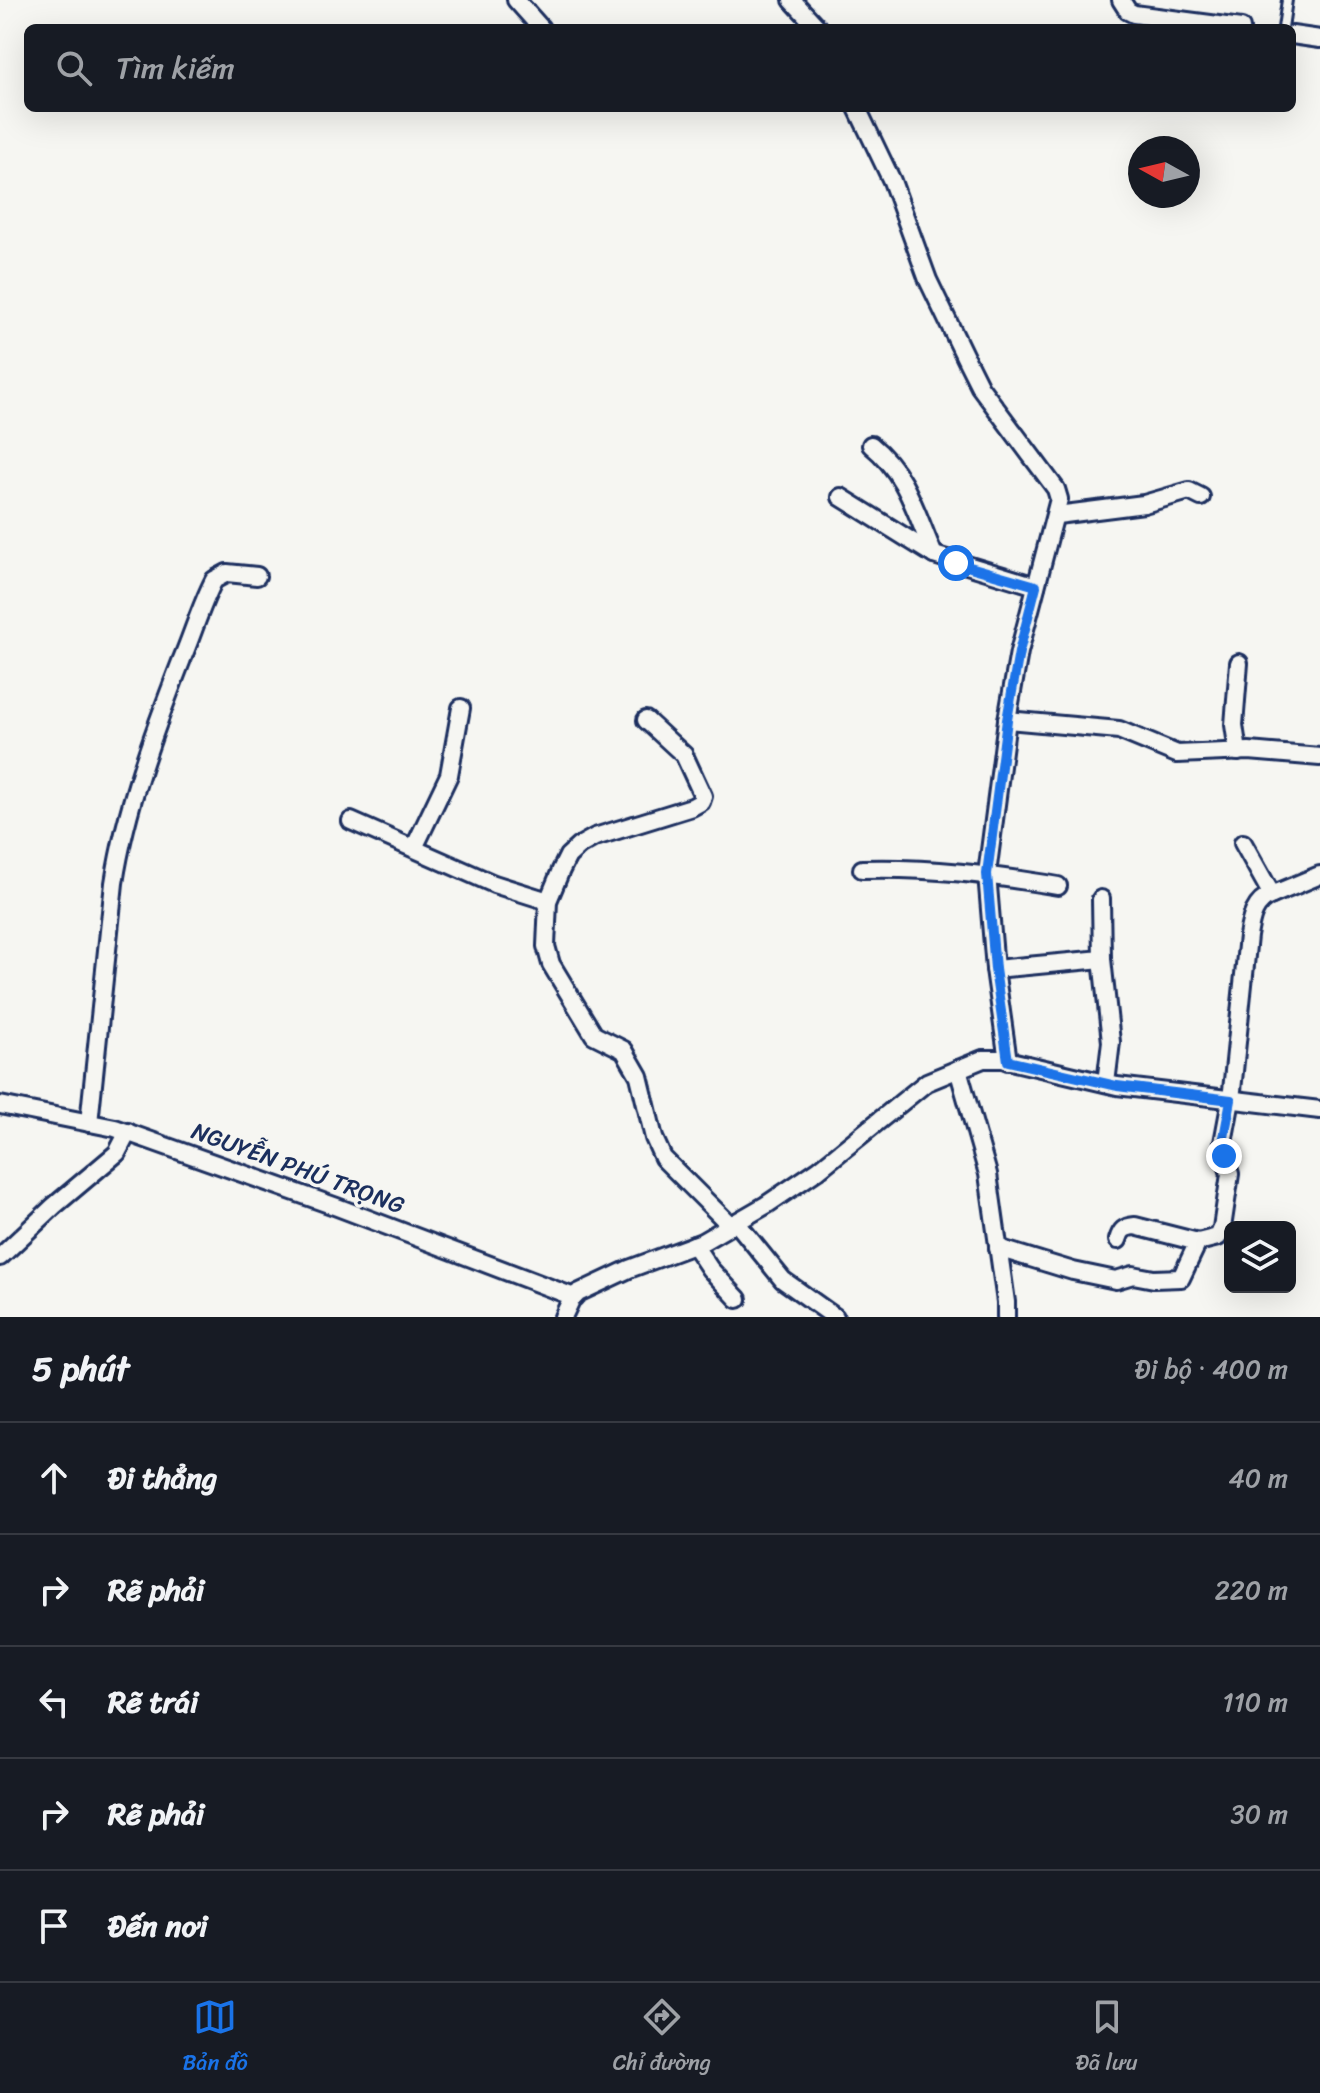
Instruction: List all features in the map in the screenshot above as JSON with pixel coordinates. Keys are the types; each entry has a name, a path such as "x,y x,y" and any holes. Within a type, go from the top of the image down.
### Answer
{"street":[{"path":"516,0 537,24"},
{"path":"792,0 814,24"},
{"path":"1121,0 1134,14 1210,24"},
{"path":"1296,36 1320,39"},
{"path":"859,112 892,181 928,280 980,387 1056,489 1059,499 1019,652 987,874 995,969 1008,1061"},
{"path":"871,445 888,459 909,491 934,555"},
{"path":"1057,515 1144,504 1189,491 1201,497"},
{"path":"841,497 934,555 1036,586"},
{"path":"89,1123 118,855 139,778 167,697 214,580 227,573 257,576"},
{"path":"1238,752 1234,725 1239,663"},
{"path":"414,848 449,775 461,708"},
{"path":"646,720 684,755 702,790 701,802 595,837 568,856 548,901 546,946 551,964 594,1035 624,1050 635,1067 654,1138 663,1158 733,1224 783,1280 835,1317"},
{"path":"1007,720 1119,730 1177,754 1238,752 1320,757"},
{"path":"351,821 494,884 548,901"},
{"path":"1243,843 1272,895"},
{"path":"862,869 904,867 987,874 1058,886"},
{"path":"1118,1240 1127,1226 1198,1242 1218,1237 1230,1174 1222,1148 1231,1100 1250,923 1259,902 1320,875"},
{"path":"1101,899 1102,959 1111,1042 1106,1083"},
{"path":"995,969 1102,959"},
{"path":"563,1317 574,1297 629,1269 694,1245 733,1224 818,1170 927,1082 983,1059 1008,1061 1106,1083 1320,1110"},
{"path":"958,1069 988,1174 1006,1317"},
{"name":"NGUYỄN PHÚ TRỌNG","path":"0,1105 128,1132 574,1297"},
{"path":"0,1257 117,1153 128,1132"},
{"path":"998,1248 1073,1271 1121,1281 1133,1275 1154,1279 1181,1278 1198,1242"},
{"path":"694,1245 710,1269 738,1299"}],"lane":[{"path":"1284,24 1287,0"}],"route":[{"path":"956,563 1036,586 1019,652 1007,720 987,874 995,969 1008,1061 1117,1086 1231,1100 1222,1148 1224,1156"}]}
